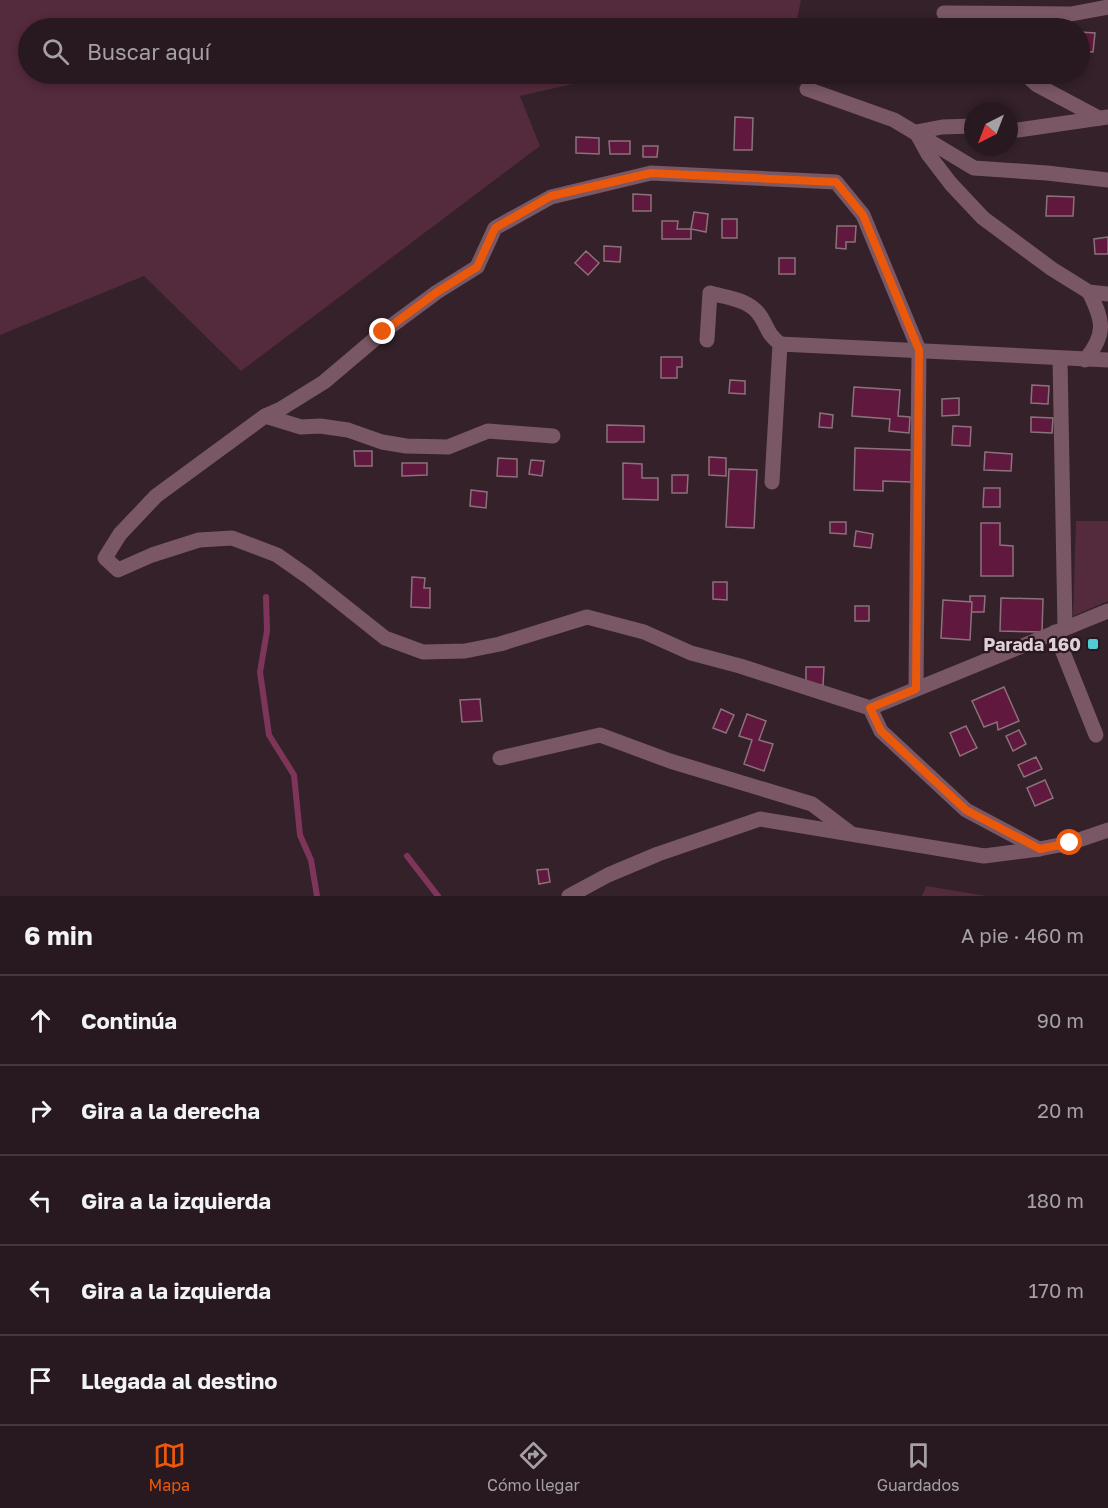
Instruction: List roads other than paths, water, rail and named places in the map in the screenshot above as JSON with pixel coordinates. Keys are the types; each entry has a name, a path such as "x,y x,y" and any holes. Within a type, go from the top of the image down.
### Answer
{"street":[{"path":"954,18 944,12 1071,14 1108,7"},
{"path":"1036,84 1103,118"},
{"path":"807,89 894,120 974,168 1108,180"},
{"path":"1018,130 1103,118"},
{"path":"916,132 942,127 964,126"},
{"path":"916,132 928,154 951,184 983,218 1052,269 1089,292 1108,294"},
{"path":"916,689 919,350 863,215 836,182 651,173 551,196 495,228 477,267 410,312 324,382 265,416 156,496 120,534 105,558 118,570 152,555 199,540 232,538 277,555 308,576 385,638 423,652 465,651 500,644 587,617 644,632 691,653 740,666 870,708 1108,611"},
{"path":"1085,360 1097,346 1101,332 1099,312 1089,292"},
{"path":"707,340 710,293 748,303 760,316 769,335 780,344 1108,360"},
{"path":"772,482 780,344"},
{"path":"1060,359 1060,630 1096,735"},
{"path":"265,416 301,427 320,426 348,430 382,442 406,446 448,447 488,431 553,436"},
{"path":"870,708 881,731 966,810 1040,849"},
{"path":"500,758 600,735 670,761 812,804 852,834"},
{"path":"569,896 608,875 658,854 760,819 984,856 1070,843 1108,830"}],"waterway":[{"path":"266,597 267,631 260,672 269,735 294,775 300,835 311,860 317,896"},
{"path":"407,856 438,896"}],"place":[{"name":"Parada 160","path":"1093,644"}]}
